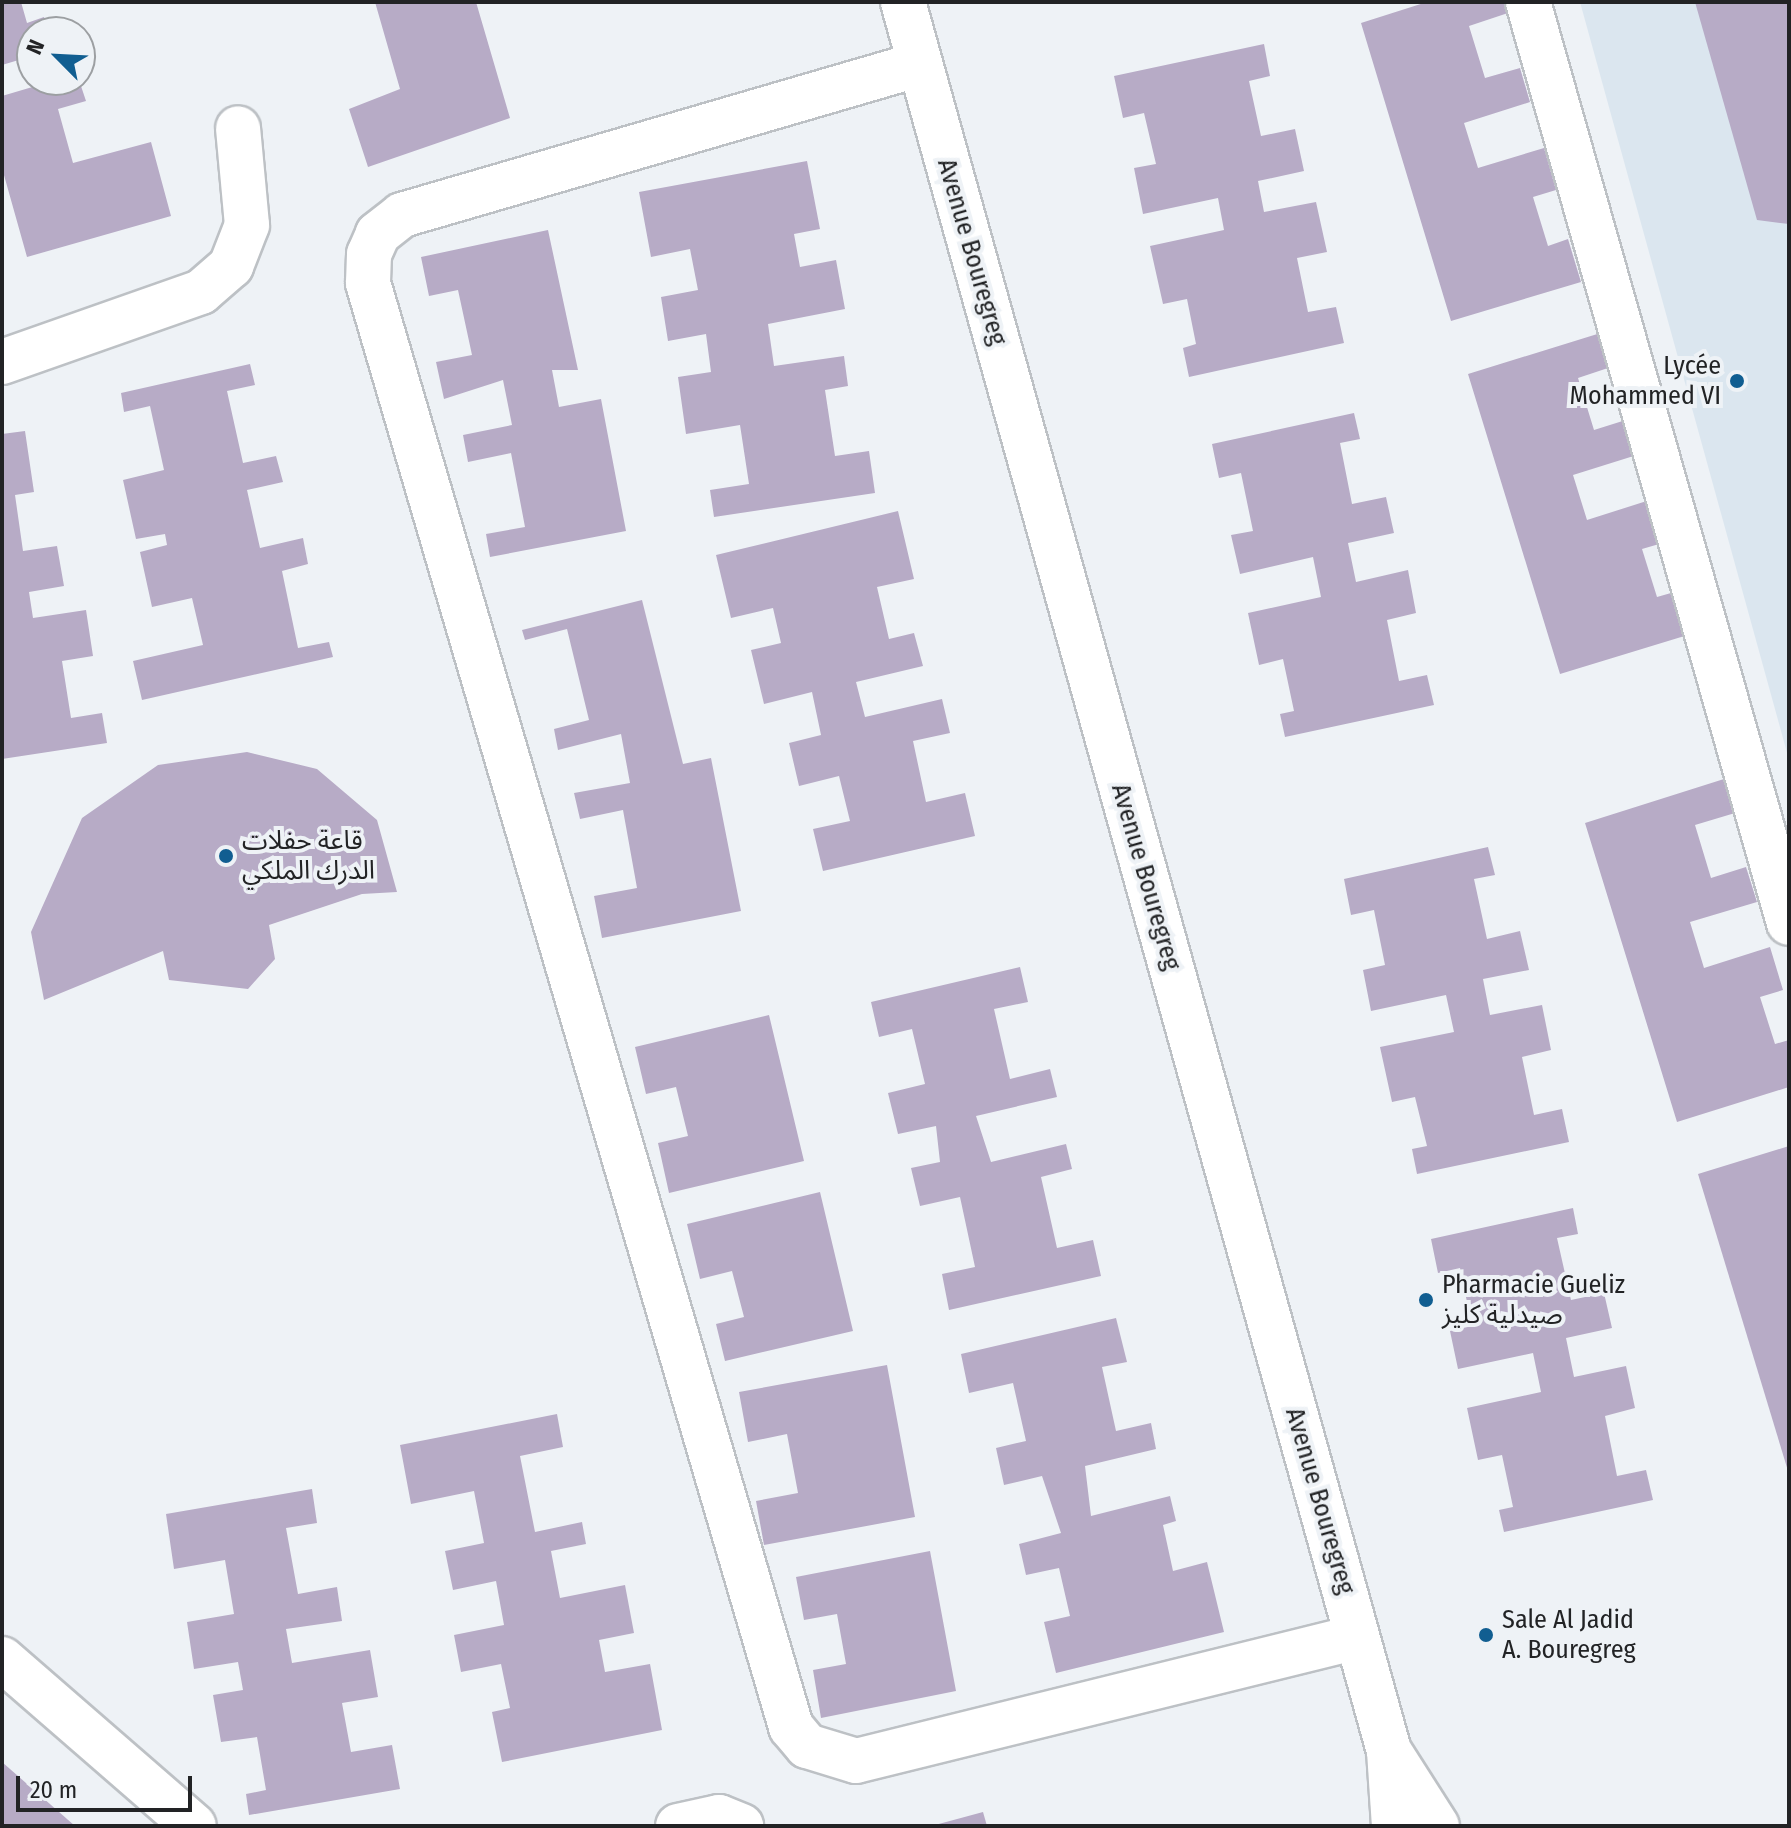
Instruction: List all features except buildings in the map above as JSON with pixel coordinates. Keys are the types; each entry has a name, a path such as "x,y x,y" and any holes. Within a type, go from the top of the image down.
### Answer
{"street":[{"name":"Avenue Bouregreg","path":"903,2 1389,1751 1394,1826"},
{"path":"1528,2 1789,923"},
{"path":"920,64 402,215 378,234 369,254 368,283 791,1727 807,1746 856,1761 1357,1637"},
{"path":"2,362 201,292 231,266 247,225 238,128"},
{"path":"2,1659 194,1826"},
{"name":"Avenue Bouregreg","path":"1389,1751 1437,1826"},
{"path":"678,1826 719,1817 741,1826"}],"shaded area":[{"name":"Lycée Mohammed VI","path":"1580,2 1789,2 1789,760"}],"place":[{"name":"Lycée Mohammed VI","path":"1737,381"},
{"name":"قاعة حفلات الدرك الملكي","path":"226,856"},
{"name":"Pharmacie Gueliz صيدلية كليز","path":"1426,1300"},
{"name":"Sale Al Jadid A. Bouregreg","path":"1486,1635"}]}
